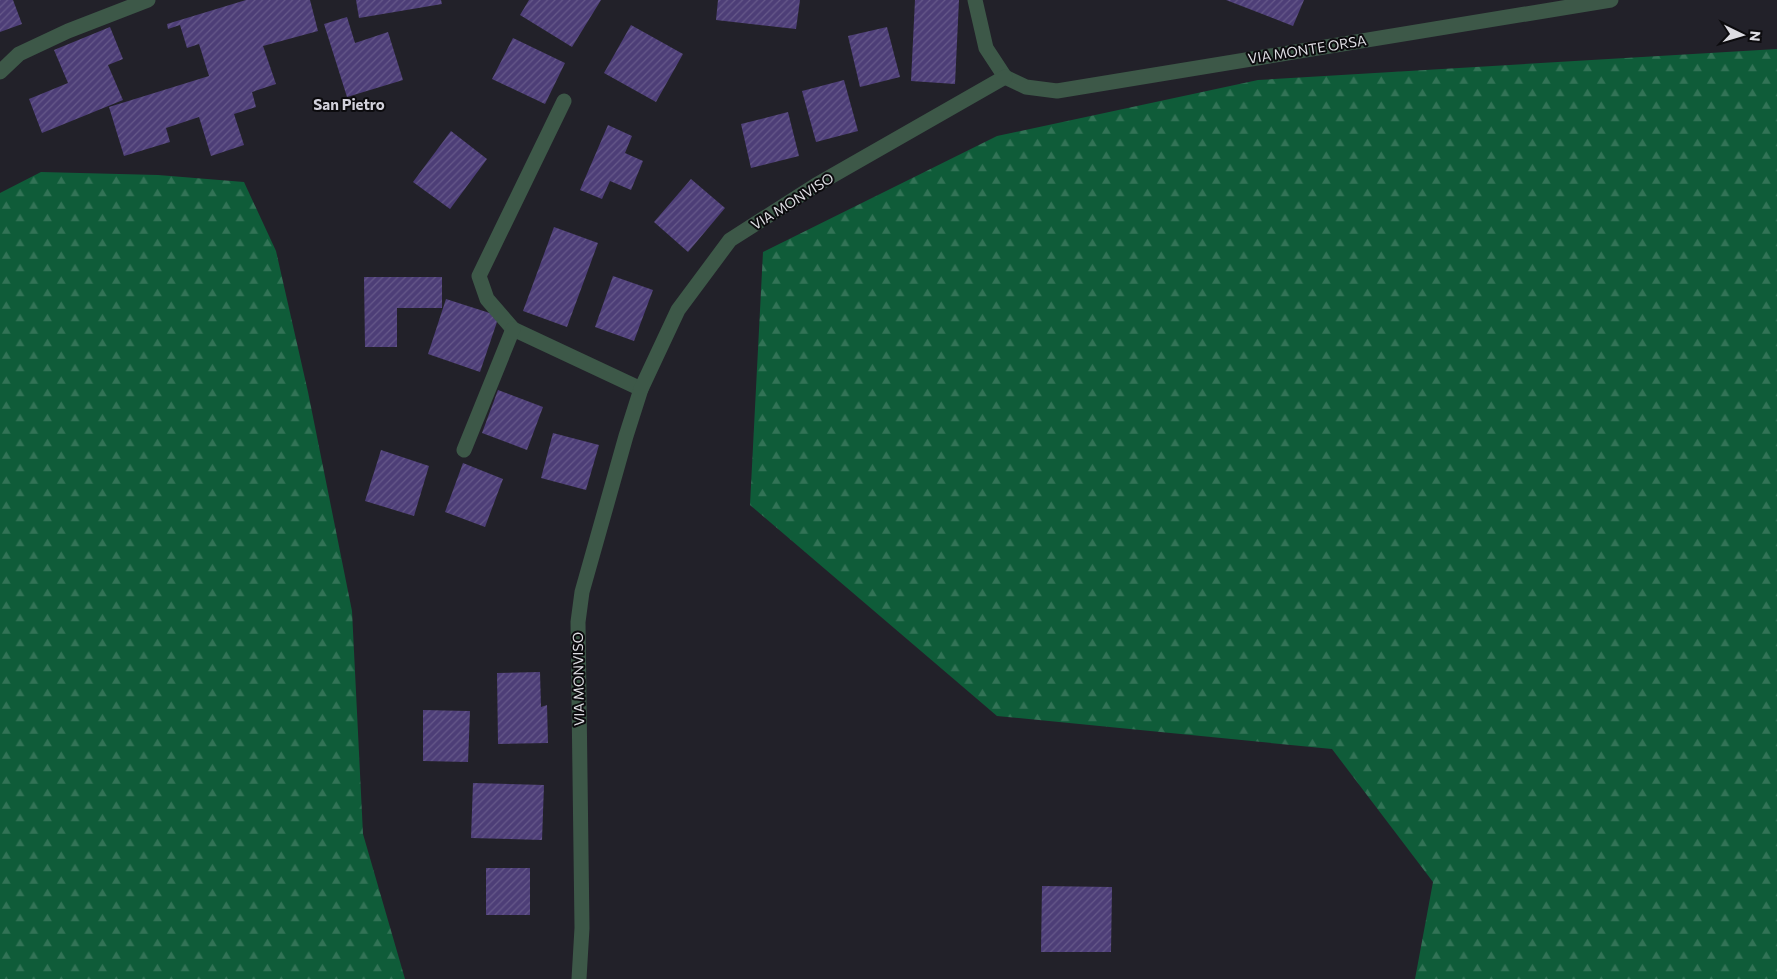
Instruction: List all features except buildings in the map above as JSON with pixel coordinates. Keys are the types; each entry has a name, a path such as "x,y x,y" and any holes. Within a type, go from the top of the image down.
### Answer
{"street":[{"path":"0,72 19,54 68,31 148,0"},
{"path":"975,0 986,48 1004,76"},
{"name":"VIA MONTE ORSA","path":"1004,76 1026,86 1057,90 1611,0"},
{"name":"VIA MONVISO","path":"579,979 582,928 578,622 582,592 641,389 678,310 730,240 816,185 1004,76"},
{"path":"564,101 479,276 487,299 513,329 641,389"},
{"path":"464,450 513,329"}],"green space":[{"path":"1777,49 1777,979 1415,979 1433,882 1332,749 997,716 750,505 763,252 997,136 1258,80"},
{"path":"41,172 158,175 244,182 276,251 308,392 352,611 363,834 405,979 0,979 0,193"}],"district":[{"name":"San Pietro","path":"349,104"}]}
